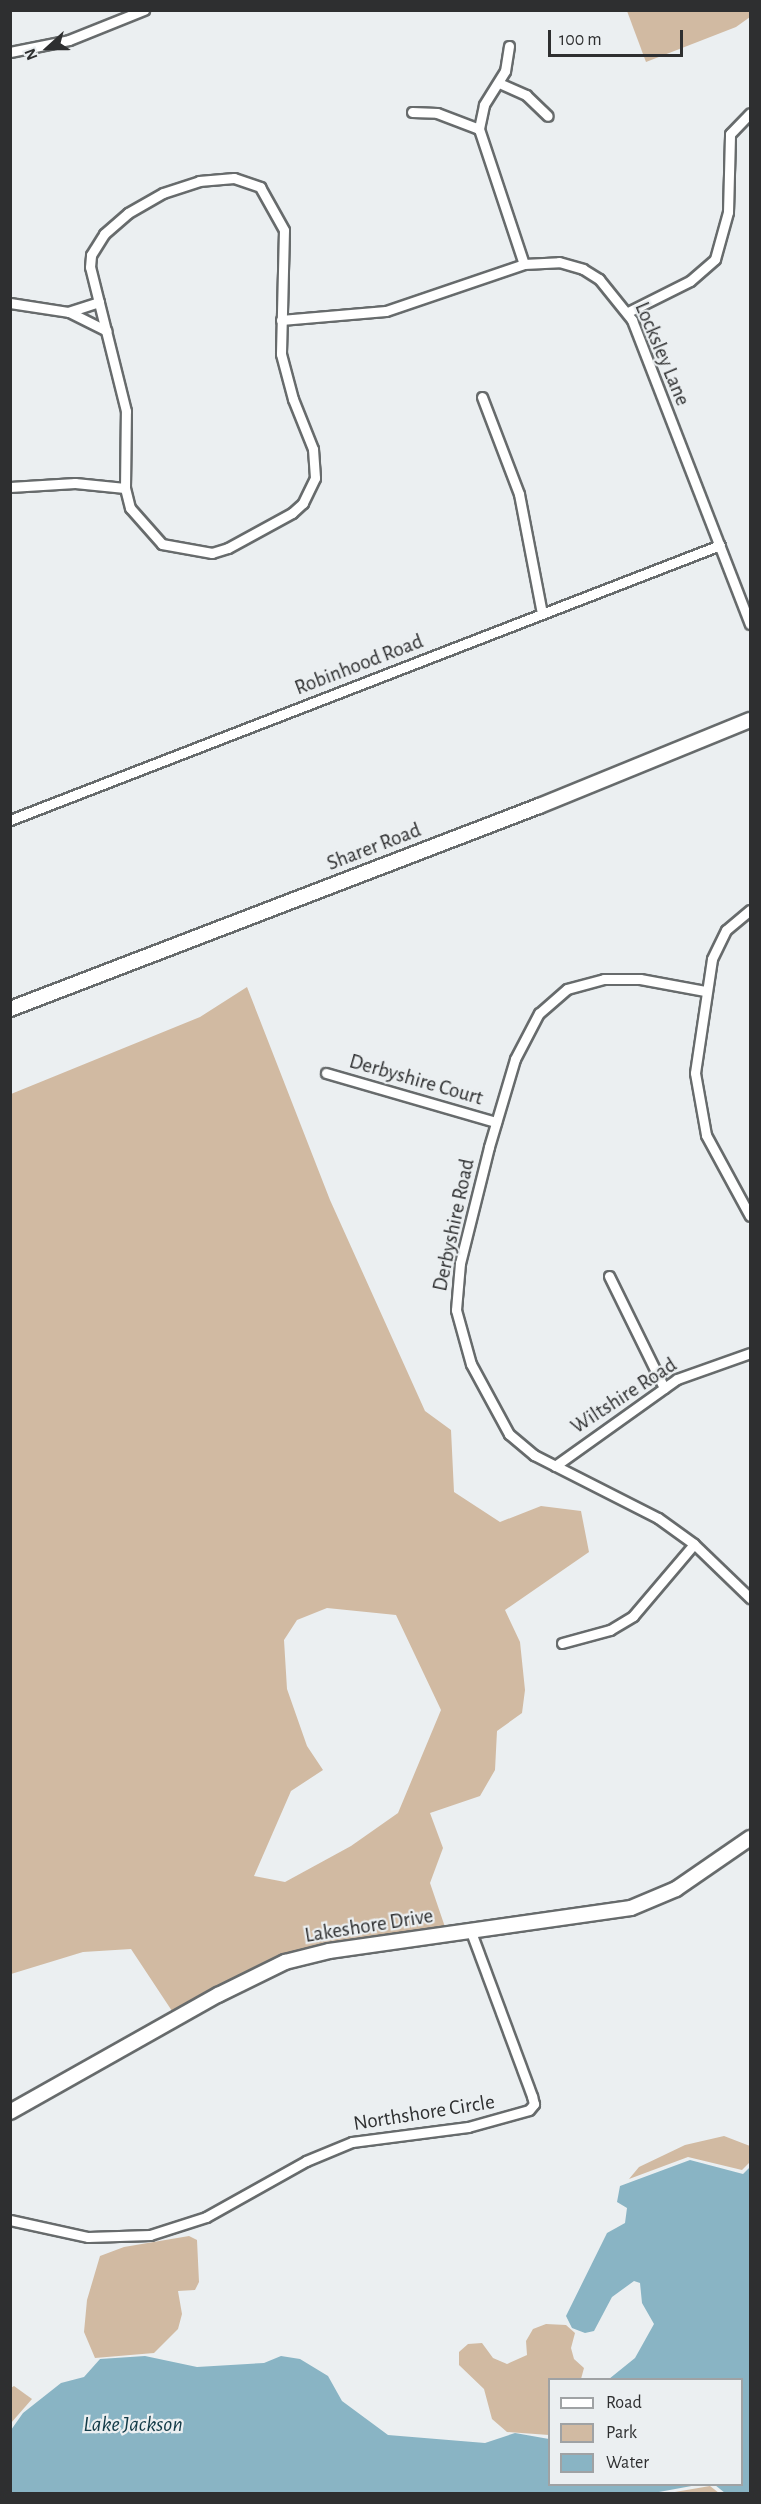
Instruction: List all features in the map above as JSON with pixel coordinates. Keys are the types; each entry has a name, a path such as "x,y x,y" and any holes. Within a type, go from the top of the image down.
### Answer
{"street":[{"path":"10,52 69,40 144,10"},
{"path":"509,45 499,83 484,105 479,129 524,264"},
{"path":"499,83 526,95 548,117"},
{"path":"412,112 437,112 479,129"},
{"path":"628,312 690,281 715,259 728,212 730,134 750,113"},
{"path":"234,178 260,188 284,230 281,354 293,399 313,449 315,478 303,503 273,525 212,553 169,547 156,540 130,508 125,488 126,411 99,302 91,255 104,234 128,213 163,193 199,182 234,178"},
{"name":"Locksley Lane","path":"281,320 397,309 524,264 559,262 583,269 606,285 628,312 750,624"},
{"path":"69,312 99,302"},
{"path":"10,303 69,312 107,331"},
{"path":"482,397 519,494 542,613"},
{"path":"10,487 75,483 125,488"},
{"name":"Robinhood Road","path":"10,820 720,545"},
{"name":"Sharer Road","path":"10,1009 538,806 750,720"},
{"path":"750,910 722,936 705,991 695,1064 699,1111 715,1156 750,1216"},
{"name":"Derbyshire Road","path":"705,991 618,978 567,989 549,1001 532,1024 515,1059 496,1122 460,1263 457,1324 471,1364 509,1434 534,1455 633,1503 694,1544 750,1598"},
{"name":"Derbyshire Court","path":"326,1073 496,1122"},
{"path":"609,1276 664,1388"},
{"name":"Wiltshire Road","path":"555,1466 664,1388 690,1373 750,1353"},
{"path":"562,1643 610,1630 633,1616 694,1544"},
{"name":"Lakeshore Drive","path":"10,2112 218,1995 285,1962 329,1951 631,1908 676,1889 750,1838"},
{"name":"Northshore Circle","path":"10,2220 88,2237 159,2233 206,2217 306,2161 351,2142 468,2127 529,2110 534,2104 532,2096 471,1932"}],"green space":[{"path":"627,11 750,11 750,17 736,27 646,62"},
{"path":"247,987 330,1200 425,1411 451,1430 454,1492 500,1522 541,1506 581,1511 589,1552 505,1610 520,1642 525,1690 522,1713 497,1731 495,1770 480,1796 430,1813 443,1848 430,1883 445,1927 442,1931 329,1946 174,2014 131,1949 83,1952 11,1974 11,1094 200,1017","holes":["327,1608 396,1615 441,1710 398,1813 351,1846 285,1882 254,1876 291,1791 323,1770 307,1746 287,1689 284,1640 297,1620"]},
{"path":"724,2136 750,2146 750,2162 742,2170 688,2157 629,2179 639,2167 685,2145"},
{"path":"189,2236 197,2240 199,2282 195,2290 178,2291 182,2314 178,2329 154,2353 95,2358 84,2332 87,2300 100,2256 124,2247"},
{"path":"546,2324 566,2325 575,2333 571,2348 574,2359 584,2368 581,2378 548,2378 548,2435 507,2432 492,2419 484,2389 459,2365 459,2352 468,2344 482,2343 493,2358 507,2364 527,2355 526,2341 533,2329"},
{"path":"14,2386 32,2399 11,2423 11,2388"},
{"path":"710,2486 719,2493 669,2493"}],"water":[{"path":"690,2160 743,2174 750,2167 750,2493 725,2493 716,2486 743,2486 743,2378 610,2378 635,2358 654,2324 642,2303 640,2283 634,2281 612,2297 594,2331 585,2333 572,2328 566,2316 607,2233 625,2223 627,2208 617,2202 620,2186"},
{"name":"Lake Jackson","path":"145,2356 197,2367 264,2363 281,2356 300,2359 328,2376 342,2401 388,2435 485,2443 515,2433 548,2439 548,2486 692,2486 648,2494 11,2493 11,2430 23,2413 61,2383 84,2377 100,2359"}]}
